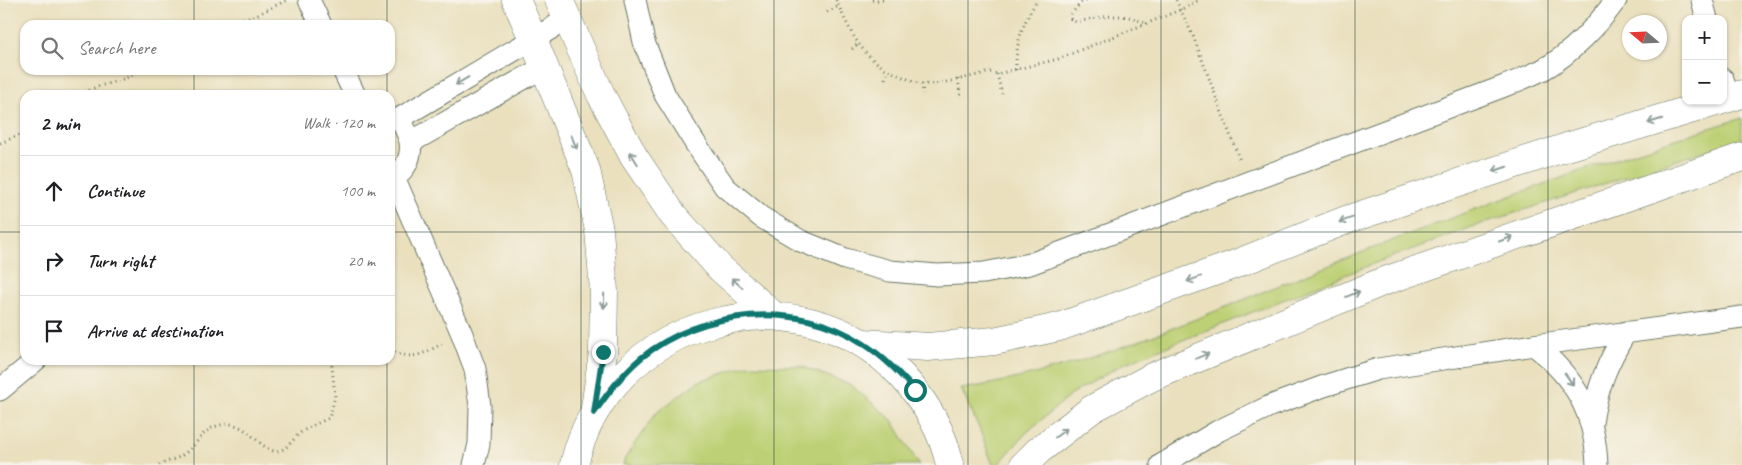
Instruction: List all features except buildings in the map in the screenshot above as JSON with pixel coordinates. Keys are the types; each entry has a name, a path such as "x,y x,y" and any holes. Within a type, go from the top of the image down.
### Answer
{"street":[{"path":"309,0 319,20"},
{"path":"516,0 586,170 598,230 604,300 603,352 594,413"},
{"path":"635,0 644,42 665,95 694,143 725,187 761,217 801,241 845,259 890,271 937,275 984,273 1030,264 1502,88 1543,69 1579,42 1602,19 1616,0"},
{"path":"1702,0 1706,15"},
{"path":"395,117 533,39 563,9 601,95 634,157 674,215 720,268 773,315"},
{"path":"411,142 544,67"},
{"path":"345,75 353,90"},
{"path":"563,114 601,95"},
{"path":"863,343 938,346 994,341 1059,327 1233,265 1346,220 1694,105"},
{"path":"395,120 403,126 411,142 408,162 402,171 395,176"},
{"path":"1024,465 1038,451 1092,409 1152,377 1382,282 1742,157"},
{"path":"395,185 462,334 475,369 480,406 479,444 474,465"},
{"path":"574,465 584,433 594,413 615,384 640,359 670,338 703,324 738,317 773,315 797,318 820,324 863,343 891,364 915,390 933,419 947,451 950,465"},
{"path":"1161,465 1218,431 1270,406 1378,369 1626,332 1742,318"},
{"path":"1597,465 1592,423 1596,399 1602,375 1626,332"},
{"path":"1534,345 1553,360 1569,379 1582,400 1592,423"},
{"path":"0,390 30,365"}],"path":[{"path":"236,20 254,16 288,0"},
{"path":"836,0 858,44 867,55 888,71 922,84 944,83 991,72 997,74 1058,59 1140,27 1144,23 1180,10 1198,0"},
{"path":"872,0 887,0"},
{"path":"1016,70 1019,38 1038,0"},
{"path":"1086,0 1079,1 1071,14 1071,19 1076,22 1110,16 1126,16 1144,23"},
{"path":"1176,0 1194,38 1248,182"},
{"path":"827,12 839,6"},
{"path":"852,49 858,44"},
{"path":"885,79 888,71"},
{"path":"997,74 1002,94"},
{"path":"87,90 130,75"},
{"path":"958,79 961,98"},
{"path":"922,84 923,94"},
{"path":"0,143 20,135"},
{"path":"395,352 402,356 412,357 462,334"},
{"path":"159,465 183,455 203,433 214,427 226,424 238,424 269,449 278,450 288,446 302,431 328,418 334,397 332,365"}],"green space":[{"path":"1742,118 1742,139 1475,226 1378,262 1123,364 1072,394 1026,433 998,465 993,465 961,389 1007,381 1097,356 1474,210 1581,171"},
{"path":"748,365 801,366 851,385 892,420 919,465 623,465 625,458 655,414 697,382"}],"route":[{"path":"603,352 594,413 615,384 640,359 670,338 703,324 738,317 773,315 797,318 842,332 863,343 891,364 915,390"}]}
